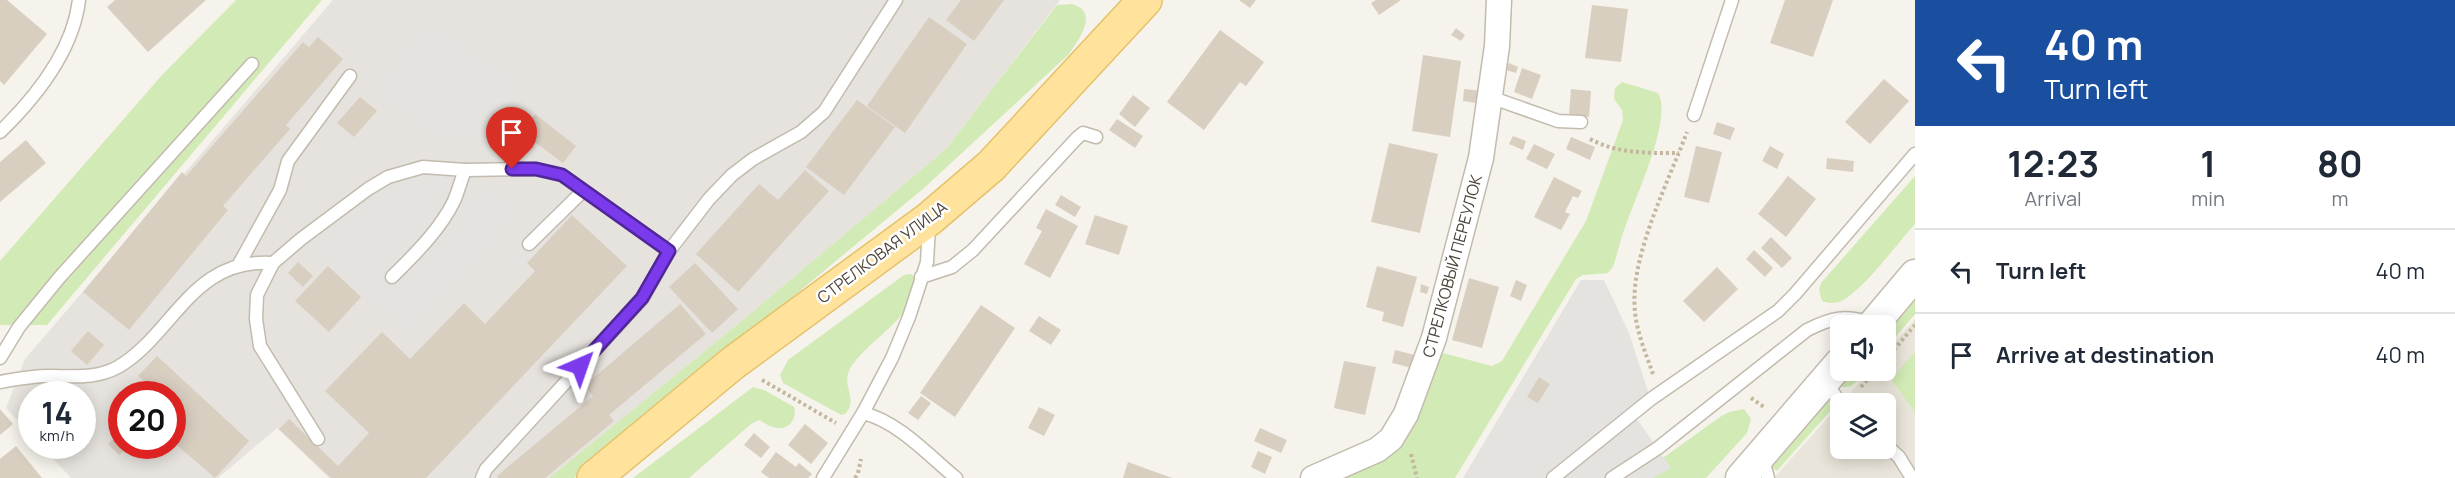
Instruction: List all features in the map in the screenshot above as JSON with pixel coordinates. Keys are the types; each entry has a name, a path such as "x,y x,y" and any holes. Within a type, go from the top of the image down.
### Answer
{"main road":[{"name":"СТРЕЛКОВАЯ УЛИЦА","path":"594,478 733,363 929,219 991,166 1145,0"}],"street":[{"name":"СТРЕЛКОВЫЙ ПЕРЕУЛОК","path":"1313,478 1377,450 1391,439 1406,414 1440,316 1481,158 1497,46 1499,0"},
{"path":"1881,315 1915,275"},
{"path":"1741,478 1765,467 1836,383"}],"lane":[{"path":"0,132 22,111 61,56 79,0"},
{"path":"482,478 486,469 642,298 669,251 709,199 732,175 753,159 801,132 824,112 896,0"},
{"path":"1694,115 1732,0"},
{"path":"0,358 19,327 59,278 252,64"},
{"path":"238,266 280,190 288,161 350,76"},
{"path":"1490,97 1564,123 1581,122"},
{"path":"921,277 939,273 964,258 1077,138 1083,133 1096,137"},
{"path":"1553,478 1651,399 1662,394 1758,326 1796,294 1915,154"},
{"path":"318,439 260,346 256,319 257,295 273,262 349,203 388,177 423,167 465,170 536,169 562,175 669,251"},
{"path":"392,277 439,224 454,202 465,170"},
{"path":"529,244 583,191"},
{"path":"823,478 864,413 892,358 909,317 927,262 929,219"},
{"path":"0,382 50,376 99,375 119,366 150,339 186,298 206,282 238,266 273,262"},
{"path":"1612,478 1658,448 1807,330 1830,318"},
{"path":"864,413 895,427 956,478"},
{"path":"1896,454 1912,478"}],"path":[{"path":"1662,394 1638,328 1635,312 1635,284 1648,232 1694,115"},
{"path":"1564,123 1593,141 1610,147 1634,152 1679,153"},
{"path":"1896,348 1915,326"},
{"path":"770,385 852,432"},
{"path":"855,478 860,462"}],"shaded area":[{"path":"333,0 1060,0 946,149 738,324 549,478 329,478 277,428 218,478 71,478 53,459 96,459 96,381 18,381 18,421 6,408 25,359"},
{"path":"423,21 437,21 529,87 482,144 432,142 366,90"},
{"path":"465,170 530,208 408,339 301,239 403,171"},
{"path":"556,199 572,215 516,274 500,258"},
{"path":"1581,280 1604,280 1629,333 1653,407 1637,419 1671,468 1653,478 1463,478"},
{"path":"1915,319 1915,478 1774,478 1830,415 1830,459 1896,459 1896,393 1850,393 1861,381 1896,381 1896,341"}],"green space":[{"path":"236,0 322,0 47,325 0,325 0,261 162,75"},
{"path":"1072,4 1085,13 1086,19 1082,34 1069,54 924,188 574,478 549,478 738,324 946,149 1057,5"},
{"path":"1622,82 1658,93 1661,120 1652,157 1613,267 1608,273 1583,275 1576,279 1455,478 1333,478 1384,456 1443,353 1492,366 1502,361 1586,221 1623,120 1622,110 1614,99 1615,88"},
{"path":"1915,176 1915,224 1854,292 1839,302 1822,301 1819,290 1821,283"},
{"path":"904,275 914,276 914,291 909,304 890,328 856,360 849,371 847,383 851,404 845,414 841,415 783,383 780,375 788,360"},
{"path":"1915,282 1915,314 1896,336 1896,315 1893,315"},
{"path":"1915,352 1915,412 1892,381 1896,381 1896,373"},
{"path":"1839,381 1857,381 1851,386 1839,386"},
{"path":"753,387 764,390 794,407 795,412 790,424 778,428 759,420 751,424 689,478 633,478"},
{"path":"1826,391 1830,397 1830,411 1777,471 1770,467"},
{"path":"1744,409 1751,419 1747,433 1706,478 1635,478 1720,417 1729,412"}],"building":[{"path":"0,0 7,0 47,34 4,85 0,81"},
{"path":"115,0 206,0 148,52 107,7"},
{"path":"961,0 1004,0 974,41 946,20"},
{"path":"1239,0 1256,0 1250,8"},
{"path":"1376,0 1401,0 1379,15 1371,3"},
{"path":"1785,0 1833,0 1813,57 1770,43"},
{"path":"1592,5 1628,9 1621,62 1585,58"},
{"path":"929,17 967,44 905,133 867,106"},
{"path":"1456,28 1465,35 1461,41 1451,35"},
{"path":"1220,30 1264,62 1246,86 1240,82 1204,130 1167,102"},
{"path":"318,37 343,59 286,125 290,129 223,206 228,210 129,330 83,292 182,172 186,176 303,42 309,47"},
{"path":"1423,55 1461,61 1450,137 1412,131"},
{"path":"1509,63 1518,67 1516,73 1506,70"},
{"path":"1522,68 1541,75 1532,99 1514,92"},
{"path":"1884,79 1909,101 1870,144 1845,122"},
{"path":"1464,89 1483,91 1482,104 1463,101"},
{"path":"1571,89 1591,91 1589,117 1569,115"},
{"path":"1133,95 1150,108 1135,127 1119,114"},
{"path":"360,97 377,111 354,137 337,123"},
{"path":"857,100 895,127 844,195 806,167"},
{"path":"535,114 576,146 563,163 521,132"},
{"path":"1117,119 1143,136 1135,148 1109,130"},
{"path":"1717,122 1735,128 1730,140 1713,134"},
{"path":"1513,136 1526,141 1523,150 1509,144"},
{"path":"1571,137 1595,147 1590,160 1566,149"},
{"path":"26,140 46,163 0,202 0,162"},
{"path":"1389,143 1438,154 1420,233 1371,222"},
{"path":"1534,144 1555,154 1547,169 1526,159"},
{"path":"1696,146 1722,152 1709,203 1684,197"},
{"path":"1770,146 1784,154 1777,169 1762,161"},
{"path":"1827,158 1854,161 1853,172 1826,169"},
{"path":"805,170 829,191 738,292 696,254 759,184 778,200"},
{"path":"1788,176 1816,199 1786,237 1758,214"},
{"path":"1554,177 1582,191 1578,198 1573,196 1565,212 1570,214 1561,230 1534,217"},
{"path":"1061,195 1081,207 1075,217 1055,205"},
{"path":"1046,209 1078,226 1050,278 1024,264 1042,231 1036,228"},
{"path":"572,215 627,266 426,478 331,478 279,429 289,419 338,466 369,433 325,391 382,332 410,359 464,303 485,324 535,271 527,263"},
{"path":"1095,215 1128,226 1119,255 1085,244"},
{"path":"1771,237 1792,258 1782,268 1761,248"},
{"path":"1754,250 1773,268 1765,277 1746,259"},
{"path":"298,262 313,276 303,287 288,273"},
{"path":"695,263 738,309 712,333 669,287"},
{"path":"328,266 361,297 329,332 295,301"},
{"path":"1377,266 1417,277 1403,327 1382,321 1384,312 1366,307"},
{"path":"1717,267 1738,289 1704,322 1683,301"},
{"path":"1469,278 1499,287 1482,348 1452,340"},
{"path":"1516,280 1527,285 1521,301 1510,296"},
{"path":"1421,284 1429,287 1427,294 1420,292"},
{"path":"680,304 706,334 609,415 614,421 545,478 498,478 497,476 593,396 584,386"},
{"path":"981,305 1015,328 955,417 920,393"},
{"path":"1039,316 1061,330 1051,345 1029,331"},
{"path":"88,331 104,345 87,365 71,351"},
{"path":"1395,350 1415,355 1412,368 1392,363"},
{"path":"157,356 184,381 144,381 138,376"},
{"path":"1344,361 1376,367 1365,415 1334,408"},
{"path":"1539,377 1550,384 1538,403 1527,397"},
{"path":"186,383 249,441 215,478 186,453"},
{"path":"921,396 931,403 918,420 908,413"},
{"path":"1039,407 1055,415 1044,436 1028,428"},
{"path":"0,409 13,424 0,435"},
{"path":"805,424 828,443 811,464 788,445"},
{"path":"1260,428 1287,440 1281,453 1254,441"},
{"path":"754,433 770,447 761,458 744,445"},
{"path":"16,446 18,459 27,459 42,478 0,478 0,459"},
{"path":"1258,451 1272,457 1265,474 1251,467"},
{"path":"776,452 796,467 799,463 812,474 808,478 769,478 761,472"},
{"path":"1128,462 1172,478 1123,478"}],"route":[{"path":"512,169 536,169 562,175 669,251 642,298 580,366"}]}
